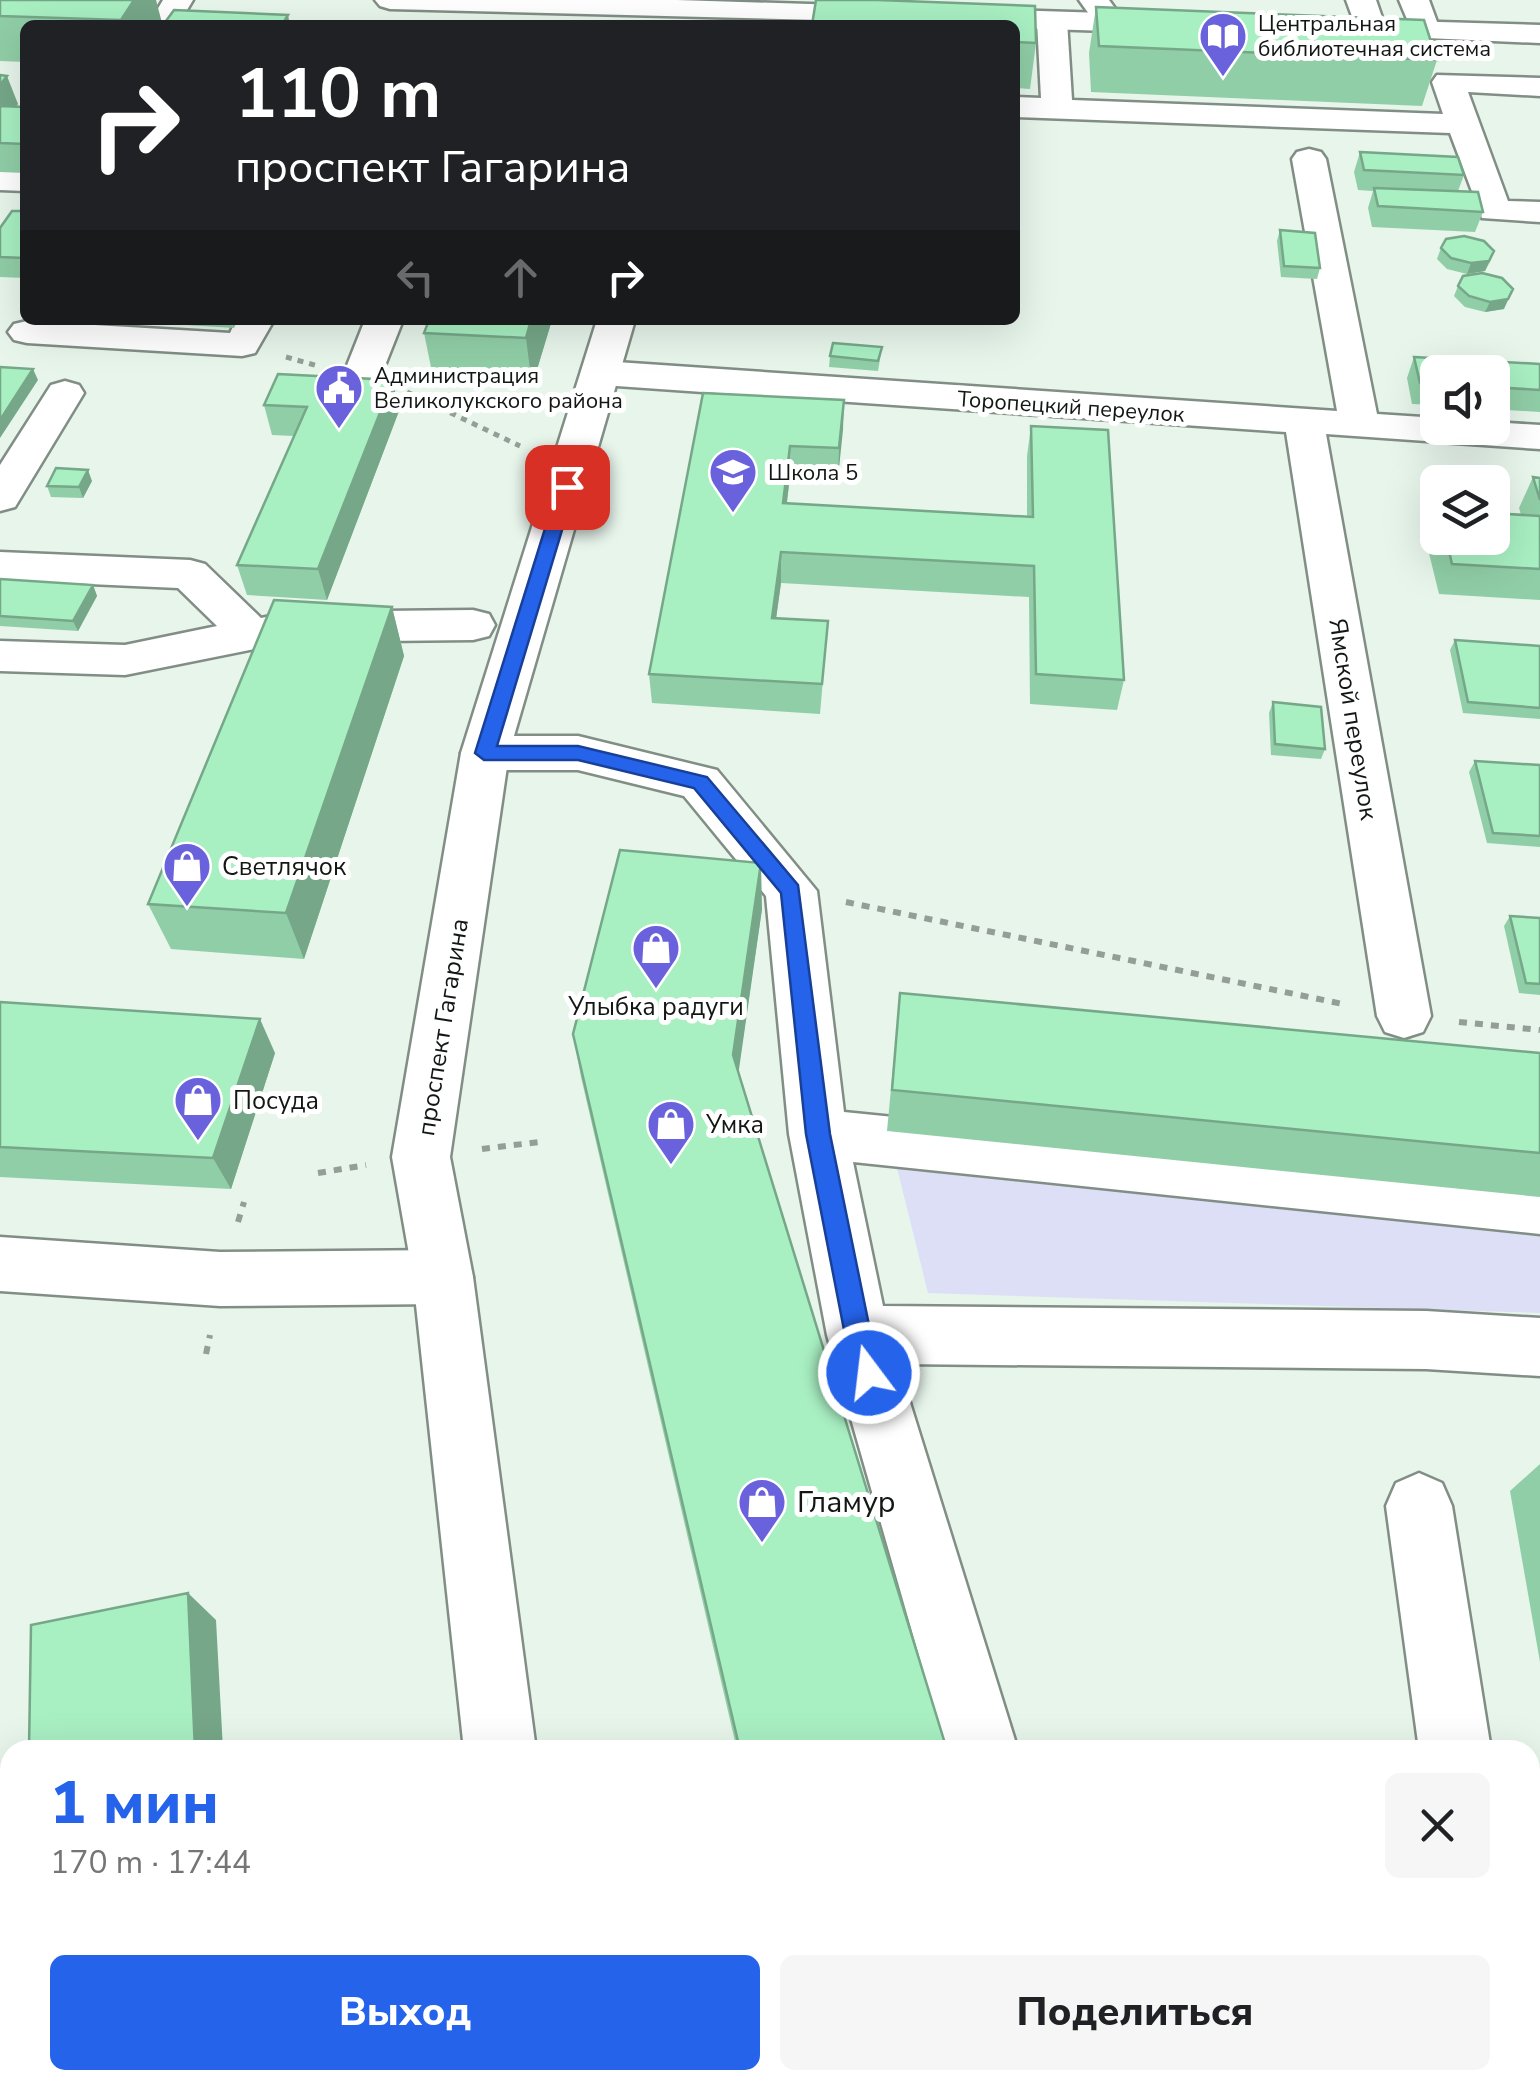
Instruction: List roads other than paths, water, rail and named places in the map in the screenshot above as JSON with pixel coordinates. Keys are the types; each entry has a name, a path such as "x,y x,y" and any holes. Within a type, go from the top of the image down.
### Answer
{"main road":[{"path":"390,0 697,18 934,20"},
{"path":"1414,0 1425,30"},
{"path":"1020,21 1052,21 1102,11 1204,24"},
{"path":"1278,26 1366,14 1425,30 1540,34"},
{"path":"1052,21 1057,108"},
{"path":"1471,32 1491,84"},
{"path":"1540,87 1448,82 1496,221 1540,212"},
{"path":"1020,107 1462,124"},
{"path":"1309,158 1360,424"},
{"path":"21,332 242,345 252,325"},
{"path":"361,378 382,325"},
{"name":"проспект Гагарина","path":"499,1740 443,1277 421,1157 484,753 615,325"},
{"name":"Торопецкий переулок","path":"602,373 1017,396 1540,437"},
{"path":"0,498 65,393"},
{"name":"Ямской переулок","path":"1304,421 1404,1016"},
{"path":"0,566 190,574 252,634"},
{"path":"4,664 125,660 290,627 472,625"},
{"path":"484,753 578,753 700,782 791,891 818,1134 858,1335 979,1740"},
{"path":"818,1134 1540,1208"},
{"path":"0,1264 220,1279 443,1277"},
{"path":"858,1335 1426,1340 1540,1346"},
{"path":"1420,1506 1454,1740"}],"place":[{"name":"Центральная библиотечная система","path":"1223,78"},
{"name":"Администрация Великолукского района","path":"339,430"},
{"name":"Школа 5","path":"733,514"},
{"name":"Светлячок","path":"187,908"},
{"name":"Улыбка радуги","path":"656,990"},
{"name":"Посуда","path":"198,1142"},
{"name":"Умка","path":"671,1166"},
{"name":"Гламур","path":"762,1544"}]}
